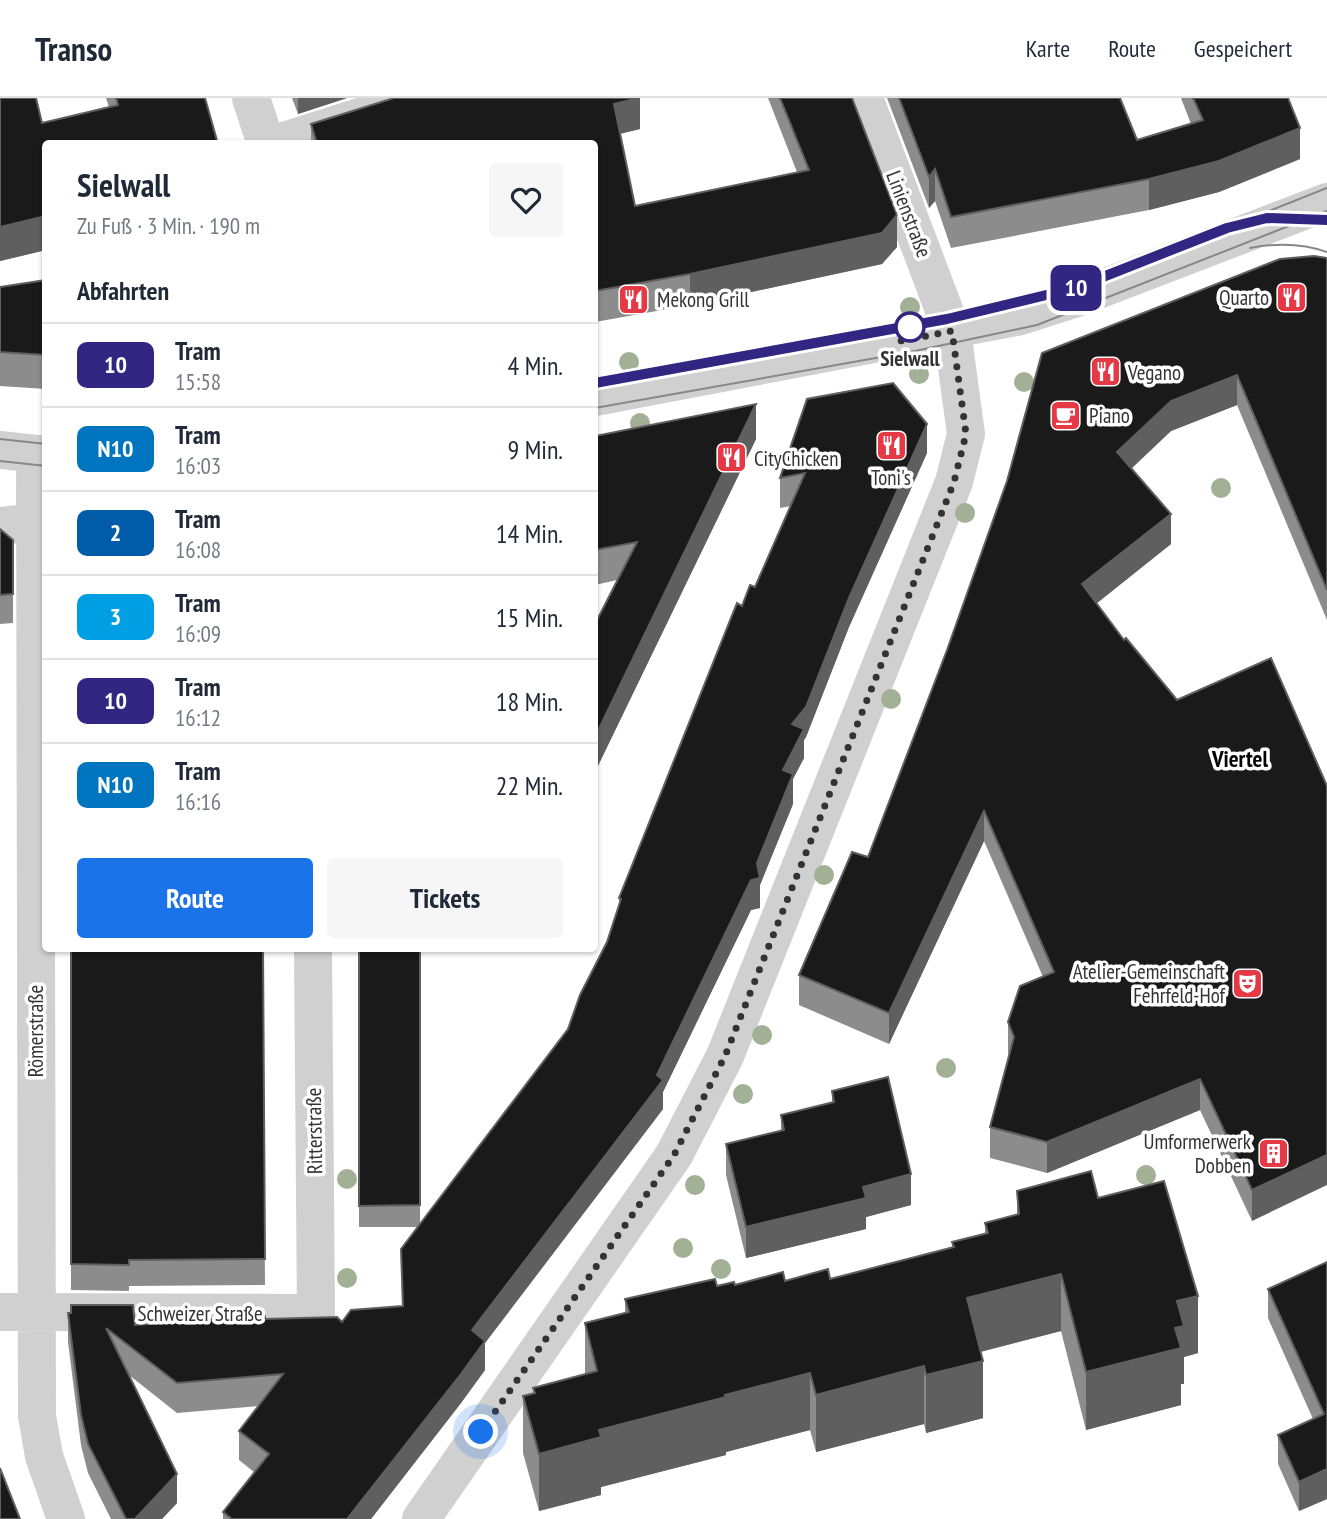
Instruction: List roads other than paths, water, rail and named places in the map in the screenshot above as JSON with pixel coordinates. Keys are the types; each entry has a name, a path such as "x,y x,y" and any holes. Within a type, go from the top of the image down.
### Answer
{"street":[{"path":"251,98 265,140"},
{"path":"287,140 420,98"},
{"name":"Linienstraße","path":"421,1519 674,1155 725,1056 954,482 966,434 952,331 864,98"},
{"path":"598,396 1021,316 1077,298 1327,202"},
{"name":"Römerstraße","path":"27,453 18,524 18,1312 44,1457 66,1519"},
{"name":"Ritterstraße","path":"313,952 316,1313"},
{"name":"Schweizer Straße","path":"18,1312 316,1313"}],"tram line":[{"path":"598,383 776,353 1016,304 1075,288 1327,188"},
{"path":"598,407 915,351 1037,325 1327,211"},
{"name":"10","path":"598,382 878,333 1033,300 1075,288 1227,228 1267,218 1327,220"},
{"path":"1250,248 1289,245 1327,252"},
{"path":"0,439 42,444"},
{"path":"0,461 42,466"}],"place":[{"name":"Quarto","path":"1292,297"},
{"name":"Mekong Grill","path":"634,299"},
{"name":"Sielwall","path":"910,327"},
{"name":"Vegano","path":"1105,372"},
{"name":"Piano","path":"1066,415"},
{"name":"Toni's","path":"891,445"},
{"name":"CityChicken","path":"731,458"},
{"name":"Atelier-Gemeinschaft Fehrfeld-Hof","path":"1248,983"},
{"name":"Umformerwerk Dobben","path":"1274,1153"}],"district":[{"name":"Viertel","path":"1240,758"}]}
